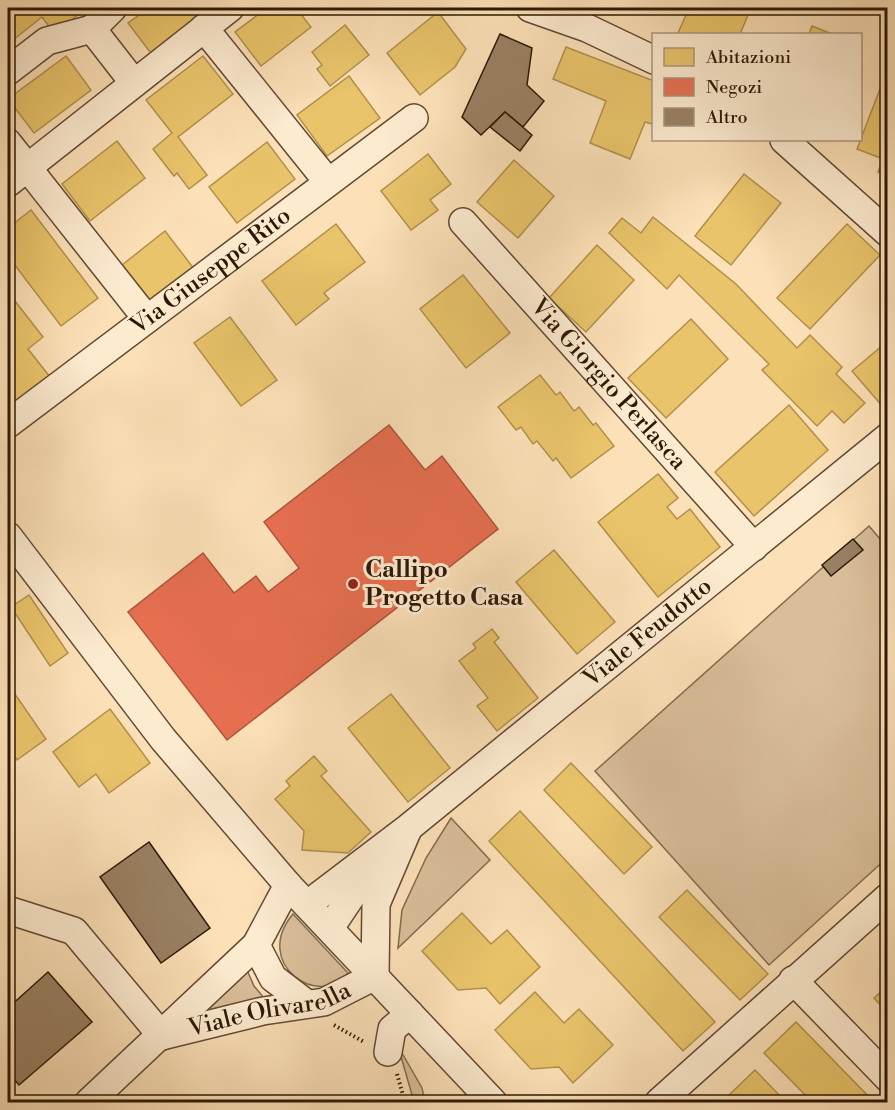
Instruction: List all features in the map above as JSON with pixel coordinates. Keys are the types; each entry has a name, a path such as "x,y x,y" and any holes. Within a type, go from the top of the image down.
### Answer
{"street":[{"path":"8,71 47,41 92,29 112,8"},
{"path":"17,176 230,8"},
{"path":"530,8 587,28 652,59"},
{"path":"204,28 328,182"},
{"path":"92,29 134,83"},
{"name":"Via Giuseppe Rito","path":"8,424 414,118"},
{"path":"785,141 888,233"},
{"path":"8,143 17,176 147,319"},
{"name":"Via Giorgio Perlasca","path":"463,222 754,547"},
{"name":"Viale Feudotto","path":"308,904 408,828 888,437"},
{"path":"8,536 163,739 288,885 493,1102"},
{"path":"375,976 376,904 408,828"},
{"path":"330,928 385,846"},
{"name":"Viale Olivarella","path":"89,1102 162,1036 256,945 288,885"},
{"path":"678,1097 793,980 888,897"},
{"path":"8,910 74,931 162,1036"},
{"path":"256,945 273,978 307,1004"},
{"name":"Viale Olivarella","path":"162,1036 263,1011 324,1002 375,976"},
{"path":"793,980 888,1078"},
{"path":"388,1052 392,1029 410,1014"}],"path":[{"path":"329,1023 369,1045 388,1052 405,1102"}],"shaded area":[{"path":"869,526 887,547 887,858 769,965 595,771"},
{"path":"451,818 490,860 398,948 402,910 426,858"},
{"path":"293,914 348,973 336,983 322,986 307,984 294,976 285,964 280,950 282,932"},
{"path":"247,970 254,986 265,999 191,1022"},
{"path":"398,1046 422,1088 425,1102 414,1102"}],"building: Abitazioni":[{"path":"8,8 87,8 54,33 42,17 8,44"},
{"path":"149,8 218,8 153,56 128,23"},
{"path":"267,8 296,8 311,27 261,66 235,32"},
{"path":"689,8 751,8 740,33 678,33"},
{"path":"438,12 466,49 455,67 420,95 387,53"},
{"path":"345,25 369,55 330,86 317,69 322,65 312,52"},
{"path":"812,26 830,33 809,33"},
{"path":"566,47 652,80 652,124 645,122 630,159 590,143 606,101 553,79"},
{"path":"66,56 91,90 34,133 8,99"},
{"path":"203,56 233,94 178,137 207,175 189,189 177,173 174,176 153,149 172,133 146,100"},
{"path":"888,68 888,176 878,172 883,159 857,149 862,141"},
{"path":"349,76 380,118 327,156 297,115"},
{"path":"117,141 145,178 90,221 62,184"},
{"path":"267,142 295,179 237,223 209,187"},
{"path":"428,154 451,184 430,200 438,210 411,230 381,191"},
{"path":"514,160 554,196 518,238 477,202"},
{"path":"744,174 781,203 731,265 695,236"},
{"path":"31,210 98,298 61,326 8,256 8,228"},
{"path":"653,217 736,284 797,348 810,335 842,367 836,374 865,403 844,423 832,411 817,426 762,370 769,364 679,275 667,289 609,233 622,218 641,233"},
{"path":"336,224 365,262 324,293 329,299 296,325 262,281"},
{"path":"847,224 880,255 810,329 777,298"},
{"path":"165,231 195,270 152,303 122,265"},
{"path":"597,245 634,280 586,332 549,298"},
{"path":"463,275 510,333 466,368 420,309"},
{"path":"8,292 43,337 28,349 54,382 27,404 22,396 8,407"},
{"path":"230,317 277,380 241,406 194,343"},
{"path":"691,319 728,359 666,418 628,378"},
{"path":"888,341 888,403 883,407 852,371"},
{"path":"540,375 556,395 560,392 574,411 579,407 593,425 596,423 614,446 571,478 556,458 553,461 537,441 533,444 521,427 516,430 498,407"},
{"path":"789,405 828,450 754,516 715,472"},
{"path":"658,474 678,498 667,507 677,519 690,509 720,547 658,597 598,522"},
{"path":"554,550 615,622 577,654 516,582"},
{"path":"29,595 68,653 50,666 11,607"},
{"path":"492,629 499,638 494,642 538,698 497,731 477,706 488,698 459,661 476,648 473,644"},
{"path":"8,684 46,739 17,760 8,746"},
{"path":"391,694 450,768 408,802 348,728"},
{"path":"110,709 150,763 109,793 96,774 79,787 53,752"},
{"path":"314,756 327,771 321,776 371,832 348,853 302,850 304,831 275,799 290,786 286,781"},
{"path":"571,763 652,847 624,874 544,790"},
{"path":"520,811 715,1022 683,1051 489,841"},
{"path":"687,890 768,974 740,1000 659,917"},
{"path":"462,913 491,944 507,930 540,967 500,1004 486,988 458,990 422,951"},
{"path":"888,986 888,1013 874,998"},
{"path":"535,992 564,1023 579,1009 613,1045 573,1083 559,1067 531,1069 495,1030"},
{"path":"796,1022 874,1102 812,1102 764,1053"},
{"path":"755,1070 786,1102 727,1102 724,1100"}],"building: Negozi":[{"name":"Callipo Progetto Casa","path":"389,425 425,470 442,456 498,529 227,740 128,612 203,553 234,593 256,576 268,592 299,568 264,522"}],"building: Altro":[{"path":"500,34 532,48 527,85 544,101 523,127 505,112 481,135 462,117"},
{"path":"505,112 532,135 520,151 490,127"},
{"path":"853,539 863,550 831,576 822,565"},
{"path":"149,842 210,928 161,963 100,877"},
{"path":"48,972 92,1022 19,1085 8,1072 8,1008"}],"place":[{"name":"Callipo Progetto Casa","path":"353,584"}]}
